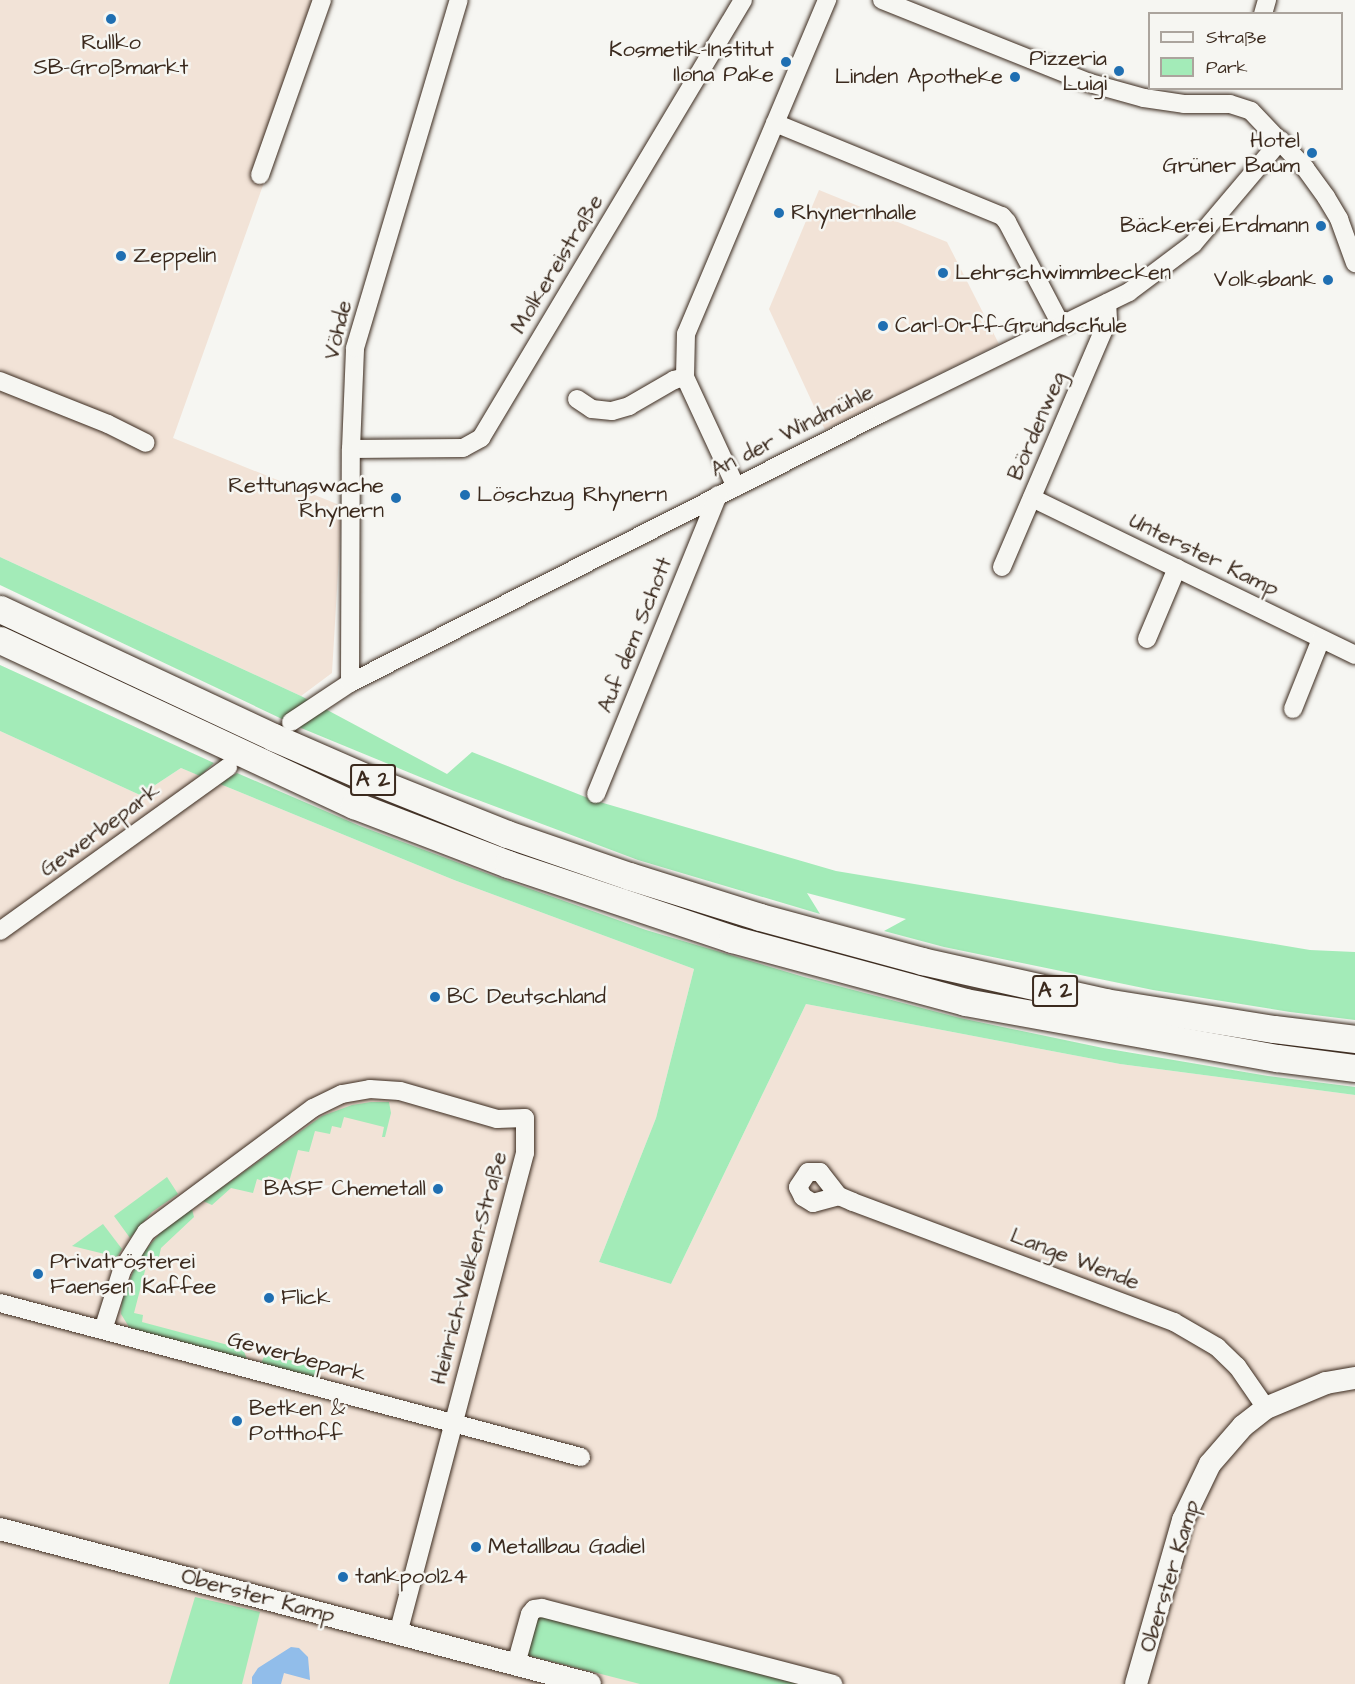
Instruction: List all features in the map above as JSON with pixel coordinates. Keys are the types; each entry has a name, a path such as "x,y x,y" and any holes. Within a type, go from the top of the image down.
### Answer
{"highway":[{"name":"A 2","path":"0,609 273,737 372,780 507,834 629,876 829,937 933,964 1105,1002 1274,1029 1355,1039"},
{"name":"A 2","path":"0,640 354,805 508,864 732,939 965,1002 1277,1058 1355,1068"}],"main road":[{"name":"Oberster Kamp","path":"1136,1684 1179,1531 1198,1485 1222,1448 1243,1426 1266,1408 1326,1383 1355,1378"},
{"name":"Oberster Kamp","path":"0,1529 590,1684"}],"street":[{"path":"260,175 322,0"},
{"name":"Vöhde","path":"350,683 352,377 360,328 426,118 459,0"},
{"name":"Molkereistraße","path":"351,449 463,447 481,438 742,0"},
{"path":"736,487 685,377 686,334 827,0"},
{"path":"882,0 1090,83 1144,98 1184,104 1242,97 1251,111 1281,140 1347,218 1355,263"},
{"path":"775,123 996,212 1007,222 1061,325"},
{"name":"An der Windmühle","path":"291,723 350,683 718,495 1107,303 1153,276 1193,244 1281,140"},
{"name":"Bördenweg","path":"1002,567 1108,321 1107,303"},
{"path":"577,399 592,409 612,411 629,406 674,380 685,377"},
{"path":"0,381 108,424 147,443"},
{"name":"Auf dem Schott","path":"596,794 718,495"},
{"name":"Unterster Kamp","path":"1032,498 1355,655"},
{"path":"1147,639 1177,568"},
{"path":"1293,709 1321,639"},
{"name":"Gewerbepark","path":"0,931 228,768"},
{"name":"Heinrich-Welken-Straße","path":"104,1330 122,1270 146,1232 313,1108 342,1094 380,1090 407,1093 496,1119 525,1118 525,1153 398,1633"},
{"name":"Lange Wende","path":"839,1196 1174,1322 1224,1353 1237,1366 1266,1408"},
{"name":"Gewerbepark","path":"0,1303 581,1457"},
{"path":"516,1664 531,1614 534,1609 542,1608 833,1684"}],"shaded area":[{"path":"0,0 329,0 173,438 342,506 332,673 301,696 0,557"},
{"name":"Carl-Orff-Grundschule","path":"819,190 947,242 999,344 825,430 769,309"},
{"path":"0,731 140,795 181,768 454,880 694,969 656,1118 599,1262 671,1284 806,1004 1120,1064 1355,1095 1355,1684 0,1684"}],"green space":[{"path":"0,557 301,696 447,774 472,752 593,800 836,871 1310,950 1355,952 1355,1020 1153,990 944,947 884,931 906,919 807,893 820,914 638,860 454,791 301,728 0,585"},
{"path":"0,665 214,763 200,776 181,768 140,795 0,731"},
{"path":"237,773 360,826 494,876 646,930 804,977 960,1018 1103,1048 1268,1076 1355,1087 1355,1095 1120,1064 806,1004 671,1284 599,1262 656,1118 694,969 454,880 220,784"},
{"path":"389,1102 391,1113 385,1137 382,1137 384,1127 344,1117 341,1128 332,1126 330,1134 315,1131 309,1152 298,1150 289,1182 268,1176 266,1182 257,1179 253,1193 231,1188 212,1205 203,1201 322,1116 352,1105"},
{"path":"167,1177 178,1194 152,1212 130,1238 114,1216"},
{"path":"192,1209 194,1217 161,1248 157,1266 147,1263 134,1313 143,1315 142,1322 243,1349 247,1359 136,1330 129,1327 121,1314 122,1301 138,1259 160,1233"},
{"path":"103,1224 122,1249 117,1257 72,1246"},
{"path":"271,1355 315,1367 318,1371 316,1378 261,1363 264,1357"},
{"path":"195,1597 260,1612 242,1684 169,1684"},
{"path":"534,1614 797,1684 640,1684 523,1654"}],"water":[{"path":"291,1647 299,1648 308,1657 310,1680 284,1673 281,1684 252,1684 252,1677 258,1668"}],"place":[{"name":"Rullko SB-Großmarkt","path":"111,19"},
{"name":"Kosmetik-Institut Ilona Pake","path":"786,62"},
{"name":"Pizzeria Luigi","path":"1119,71"},
{"name":"Linden Apotheke","path":"1015,77"},
{"name":"Hotel Grüner Baum","path":"1312,153"},
{"name":"Rhynernhalle","path":"779,213"},
{"name":"Bäckerei Erdmann","path":"1321,226"},
{"name":"Zeppelin","path":"121,256"},
{"name":"Lehrschwimmbecken","path":"943,273"},
{"name":"Volksbank","path":"1328,280"},
{"name":"Carl-Orff-Grundschule","path":"883,326"},
{"name":"Löschzug Rhynern","path":"465,495"},
{"name":"Rettungswache Rhynern","path":"396,498"},
{"name":"BC Deutschland","path":"435,997"},
{"name":"BASF Chemetall","path":"438,1189"},
{"name":"Privatrösterei Faensen Kaffee","path":"38,1274"},
{"name":"Flick","path":"269,1298"},
{"name":"Betken & Potthoff","path":"237,1421"},
{"name":"Metallbau Gadiel","path":"476,1547"},
{"name":"tankpool24","path":"343,1577"}]}
